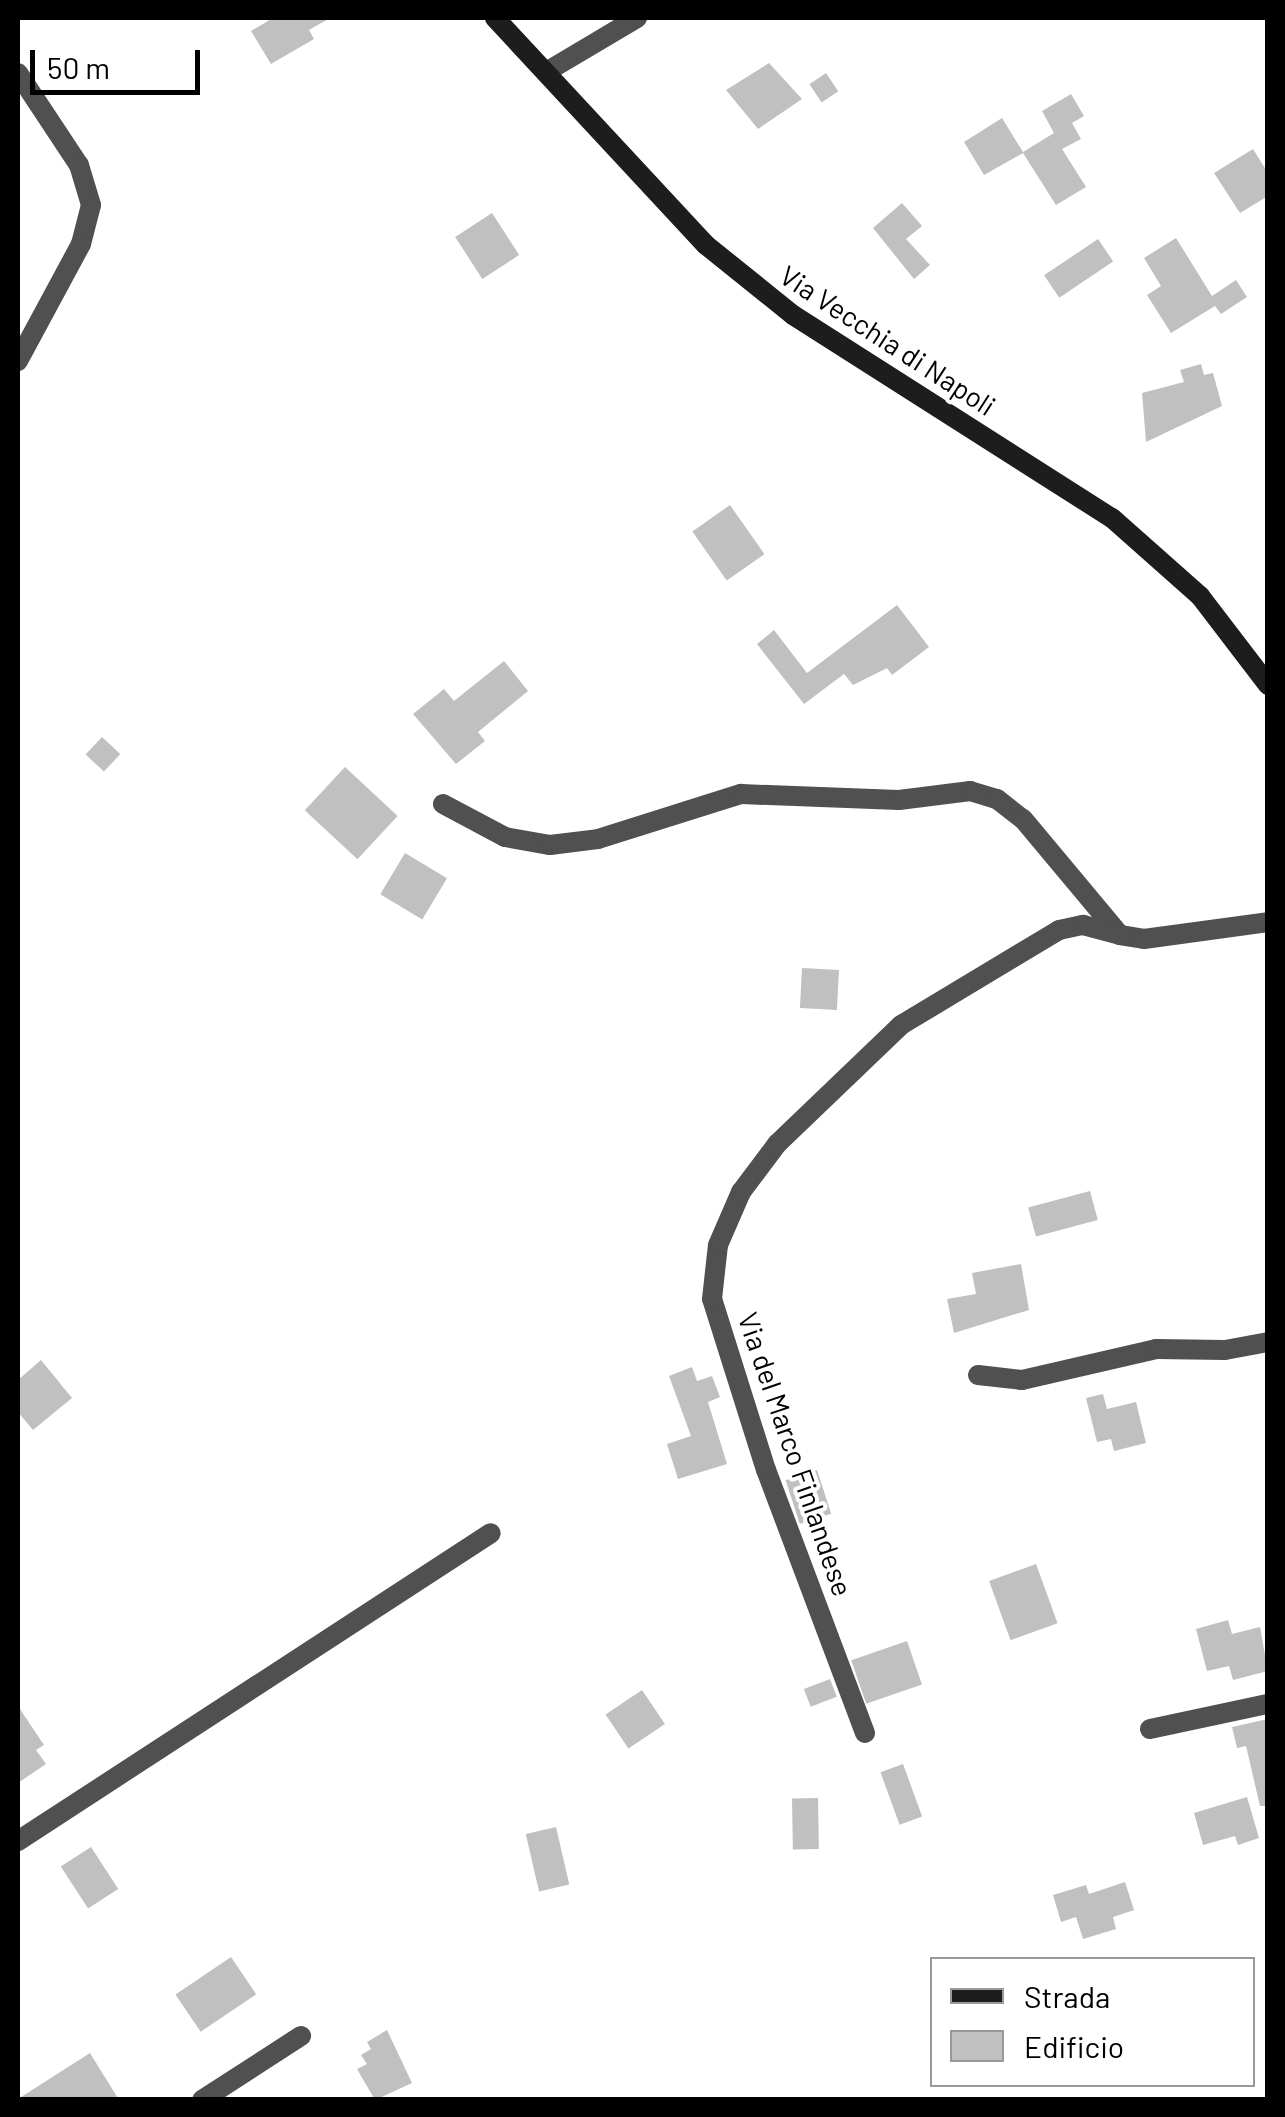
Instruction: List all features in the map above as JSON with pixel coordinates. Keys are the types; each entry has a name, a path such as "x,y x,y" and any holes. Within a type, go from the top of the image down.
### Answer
{"street":[{"name":"Via Vecchia di Napoli","path":"495,18 706,245 794,315 1112,518 1200,596 1268,685"},
{"path":"546,72 637,18"},
{"path":"18,73 79,165 91,204 81,244 18,360"},
{"path":"443,804 505,837 550,845 598,839 740,794 899,800 984,794 1038,833 1120,935"},
{"name":"Via del Marco Finlandese","path":"865,1733 766,1470 712,1298 715,1254 758,1168 807,1110 901,1025 1059,930 1082,925 1144,939 1268,922"},
{"path":"978,1375 1022,1380 1156,1349 1225,1350 1268,1342"},
{"path":"18,1840 491,1533"},
{"path":"1150,1728 1268,1704"},
{"path":"202,2100 301,2036"}],"building":[{"path":"273,18 330,18 309,30 314,39 271,64 251,31"},
{"path":"769,63 802,99 758,129 726,90"},
{"path":"826,73 838,91 822,102 809,84"},
{"path":"1071,94 1084,116 1072,123 1081,139 1062,149 1086,187 1056,205 1023,153 984,175 964,142 1002,118 1023,152 1054,133 1042,111"},
{"path":"1253,149 1268,173 1268,196 1240,213 1214,173"},
{"path":"902,203 922,226 906,239 930,265 914,279 873,228"},
{"path":"492,213 519,255 482,279 455,237"},
{"path":"1176,238 1212,296 1236,280 1247,297 1221,314 1215,306 1171,333 1147,295 1161,286 1144,258"},
{"path":"1098,239 1113,261 1059,298 1044,275"},
{"path":"1201,364 1204,375 1213,373 1222,406 1146,442 1142,393 1184,382 1180,370"},
{"path":"730,505 764,554 727,581 692,531"},
{"path":"897,605 929,647 892,675 887,668 853,685 844,674 804,704 757,644 774,630 807,673"},
{"path":"504,661 528,691 478,732 485,741 456,764 413,714 444,689 454,701"},
{"path":"102,737 120,754 104,772 86,755"},
{"path":"345,767 398,816 357,859 305,810"},
{"path":"405,853 447,878 422,919 380,894"},
{"path":"802,968 839,970 837,1010 800,1008"},
{"path":"1090,1191 1098,1220 1036,1237 1028,1208"},
{"path":"1021,1264 1029,1310 954,1333 947,1299 976,1294 972,1273"},
{"path":"41,1360 72,1398 33,1430 18,1412 18,1380"},
{"path":"692,1367 697,1381 712,1376 720,1397 708,1402 727,1464 678,1479 667,1444 691,1436 669,1376"},
{"path":"1103,1394 1107,1409 1136,1402 1146,1443 1114,1451 1111,1439 1097,1442 1086,1398"},
{"path":"817,1470 831,1514 800,1524 786,1480"},
{"path":"1036,1564 1058,1623 1011,1640 989,1581"},
{"path":"1228,1620 1232,1634 1260,1627 1268,1671 1233,1680 1229,1666 1207,1671 1196,1629"},
{"path":"907,1641 922,1684 866,1704 851,1660"},
{"path":"830,1679 837,1697 811,1707 804,1689"},
{"path":"642,1690 665,1724 628,1749 606,1715"},
{"path":"18,1706 44,1745 36,1750 46,1764 18,1783"},
{"path":"1268,1719 1268,1806 1260,1806 1246,1746 1237,1748 1232,1727"},
{"path":"903,1764 922,1817 900,1825 880,1772"},
{"path":"1247,1797 1259,1838 1238,1845 1235,1836 1203,1845 1194,1813"},
{"path":"792,1798 818,1798 819,1849 793,1849"},
{"path":"556,1827 569,1884 539,1891 526,1834"},
{"path":"91,1847 118,1889 88,1909 61,1867"},
{"path":"1125,1882 1134,1910 1113,1917 1116,1929 1083,1939 1076,1917 1061,1922 1053,1895 1086,1885 1089,1894"},
{"path":"231,1957 256,1994 201,2032 175,1994"},
{"path":"387,2030 412,2083 375,2100 357,2069 367,2064 361,2055 371,2049 367,2042"},
{"path":"90,2053 119,2100 18,2100 18,2099"}]}
